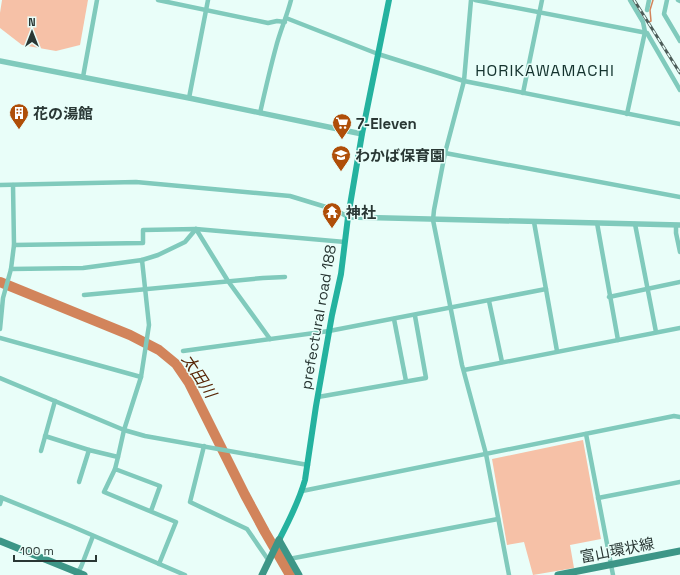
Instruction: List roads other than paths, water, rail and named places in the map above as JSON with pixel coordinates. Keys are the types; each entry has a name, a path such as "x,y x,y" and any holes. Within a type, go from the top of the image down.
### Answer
{"main road":[{"name":"prefectural road 188","path":"280,540 302,491 308,465 329,332 341,274 348,217 362,134 389,0"},
{"path":"262,575 280,540"},
{"path":"280,540 299,575"},
{"path":"0,541 79,574"},
{"name":"富山環状線","path":"558,575 680,550"}],"street":[{"path":"83,77 97,0"},
{"path":"158,0 268,23 286,20 378,54 464,81 680,124"},
{"path":"189,98 208,0"},
{"path":"260,113 276,45 286,20 291,0"},
{"path":"471,0 464,81 445,153 433,220 450,309 486,454 509,575"},
{"path":"474,0 647,32 680,90"},
{"path":"523,93 542,0"},
{"path":"627,114 645,32 643,22 630,0"},
{"path":"647,10 649,0"},
{"path":"667,0 664,14 680,41"},
{"path":"0,61 362,134"},
{"path":"445,153 680,197"},
{"path":"0,185 136,182 290,196 326,207 348,217 678,225 676,233 680,252"},
{"path":"0,329 5,290 11,269 14,246 13,185"},
{"path":"534,222 557,351"},
{"path":"597,223 609,297 618,340"},
{"path":"635,224 656,332"},
{"path":"14,246 143,243 143,230 196,228 345,242"},
{"path":"11,269 83,268 142,260 158,255 185,242 196,228"},
{"path":"196,228 228,281 270,339"},
{"path":"142,260 149,325 141,377 124,430 115,469 104,492 176,522 159,564"},
{"path":"84,295 146,288 285,277"},
{"path":"609,297 680,282"},
{"path":"182,351 329,332 546,289"},
{"path":"489,301 502,362"},
{"path":"318,397 426,378 414,316"},
{"path":"394,319 406,381"},
{"path":"464,370 680,328"},
{"path":"0,338 141,377"},
{"path":"0,378 124,430 145,436 308,465"},
{"path":"42,451 55,401"},
{"path":"302,491 674,416 680,417"},
{"path":"586,434 613,575"},
{"path":"45,436 89,450 118,457"},
{"path":"204,446 190,502 247,529 269,561"},
{"path":"79,482 89,450"},
{"path":"115,469 160,486 151,511"},
{"path":"598,498 680,482"},
{"path":"0,504 1,498 71,526 184,575"},
{"path":"289,559 498,519"},
{"path":"79,574 93,536"}],"waterway":[{"path":"649,22 651,21 650,10 653,0"},
{"name":"太田川","path":"0,282 130,335 159,350 176,364 189,383 245,495 290,575"}],"railway":[{"path":"634,0 680,73"}],"place":[{"name":"花の湯館","path":"19,130"},
{"name":"7-Eleven","path":"342,140"},
{"name":"わかば保育園","path":"341,172"},
{"name":"神社","path":"332,229"}],"district":[{"name":"HORIKAWAMACHI","path":"545,70"}]}
